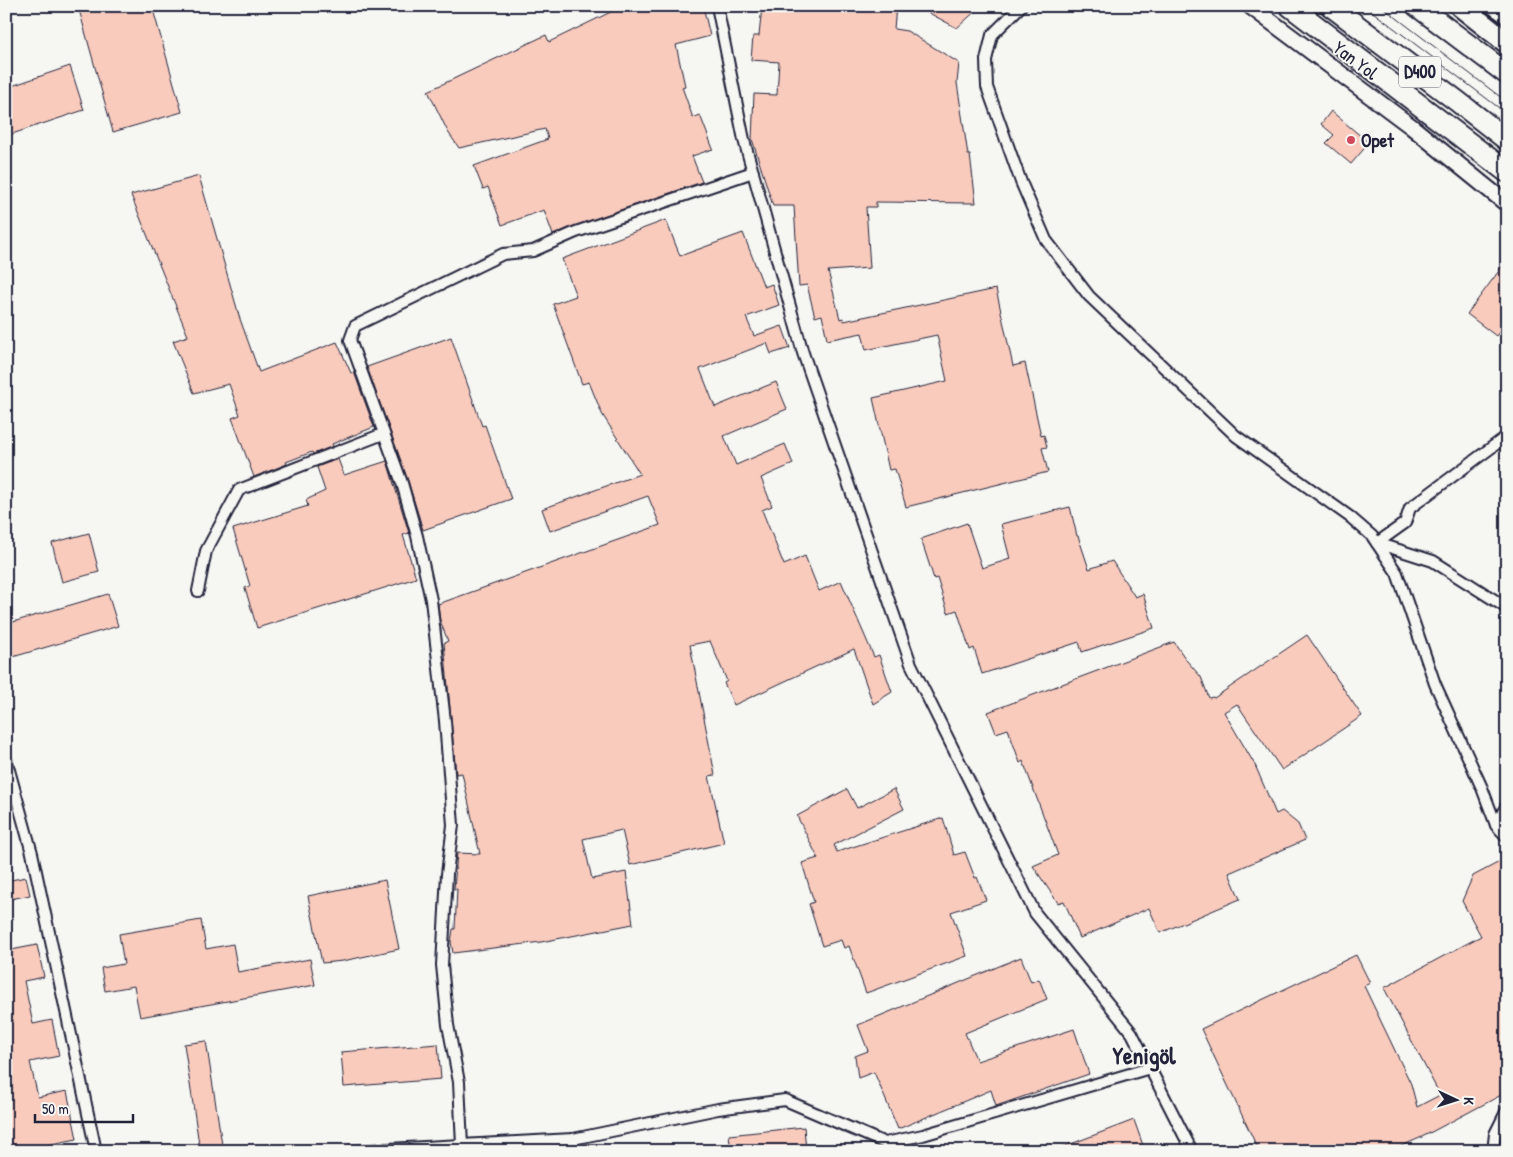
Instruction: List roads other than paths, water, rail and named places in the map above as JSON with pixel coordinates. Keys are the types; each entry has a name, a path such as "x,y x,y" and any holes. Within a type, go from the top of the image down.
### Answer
{"highway":[{"path":"1290,6 1507,172"},
{"name":"D400","path":"1331,6 1507,140"},
{"name":"D400","path":"1417,6 1507,74"},
{"path":"1460,6 1507,43"}],"street":[{"path":"717,6 744,140 803,353 911,664 1036,913 1132,1033 1192,1151"},
{"path":"1021,6 992,35 986,60 987,87 1022,182 1046,240 1089,296 1236,436 1350,517 1372,536 1397,573 1436,684 1482,788 1496,825 1507,837"},
{"name":"Yan Yol","path":"1250,6 1412,127 1507,204"},
{"path":"1493,6 1507,16"},
{"path":"462,1144 459,1082 448,1025 442,965 447,874 453,826 445,721 431,600 417,536 402,483 350,340 355,326 503,254 533,251 576,232 753,172"},
{"path":"198,591 206,551 239,490 383,434"},
{"path":"1377,543 1405,523 1410,508 1507,436"},
{"path":"1377,543 1433,561 1507,608"},
{"path":"6,759 32,853 96,1151"},
{"path":"1496,825 1507,805"},
{"path":"351,1151 573,1139 718,1109 785,1100 885,1142 923,1135 1150,1068"},
{"path":"1493,1151 1495,1134 1507,1110"},
{"path":"573,1139 575,1151"}],"tram line":[{"path":"1365,6 1507,114"},
{"path":"1381,6 1507,102"}],"place":[{"name":"Opet","path":"1351,140"}],"district":[{"name":"Yenigöl","path":"1144,1056"}]}
